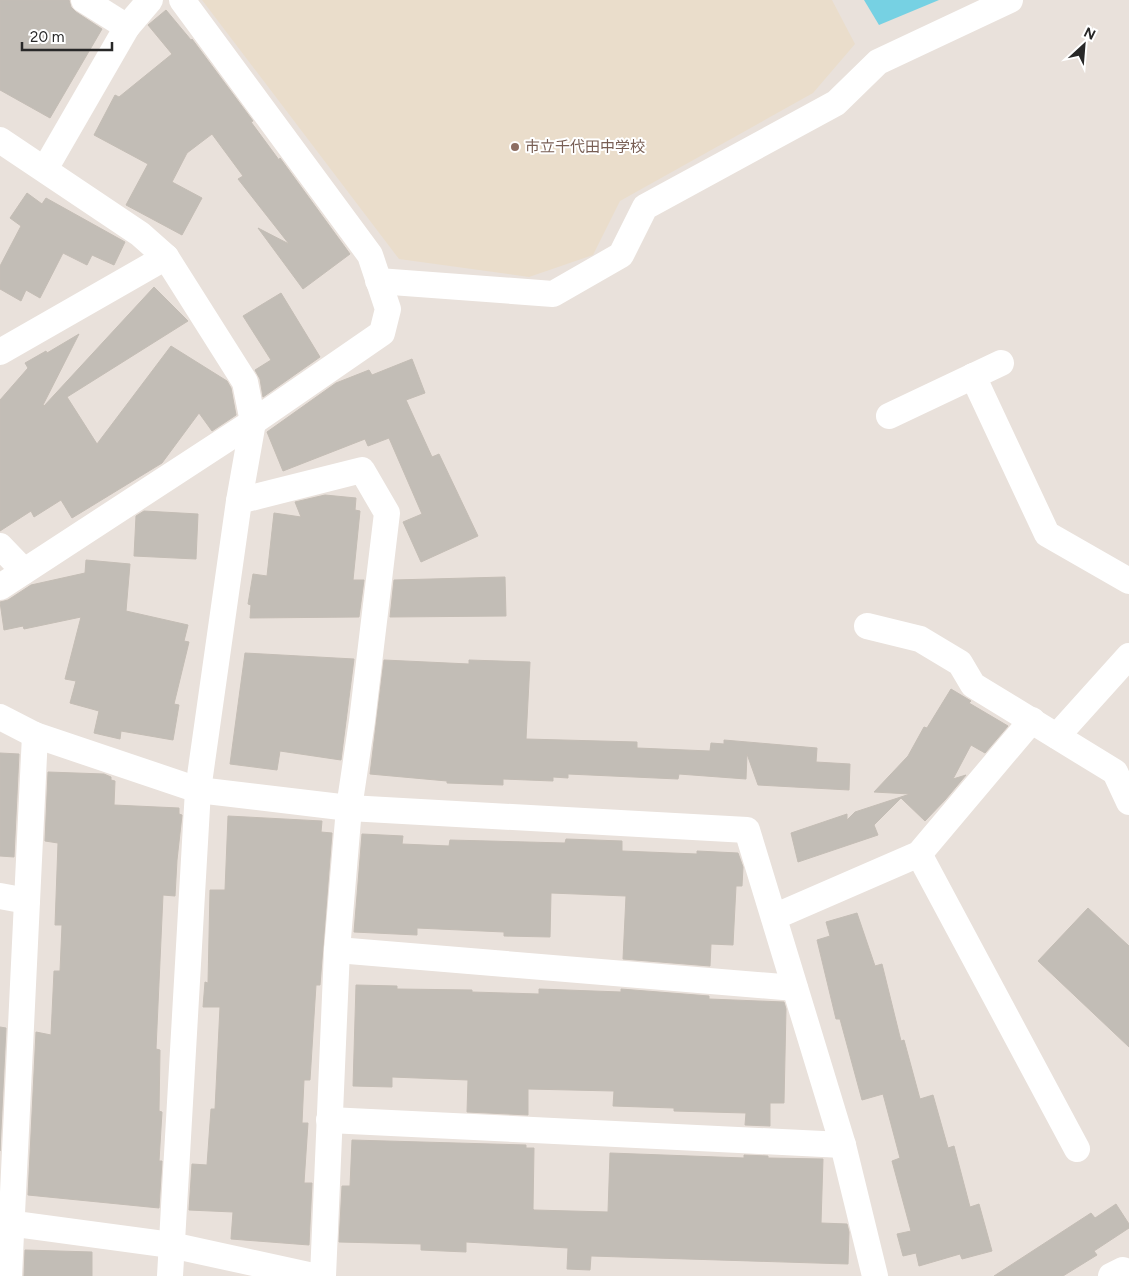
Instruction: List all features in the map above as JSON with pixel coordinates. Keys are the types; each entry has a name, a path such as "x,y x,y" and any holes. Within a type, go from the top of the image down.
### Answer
{"street":[{"path":"84,0 127,27"},
{"path":"45,169 127,27 150,0"},
{"path":"0,587 253,422 382,333 388,309 370,255 182,0"},
{"path":"378,281 553,294 620,255 645,207 836,103 878,62 1010,0"},
{"path":"0,140 140,234 166,257 245,382 253,422 239,501 198,790 170,1276"},
{"path":"5,342 166,257"},
{"path":"889,416 1001,363"},
{"path":"973,376 1047,534 1129,581"},
{"path":"239,501 362,470 387,513 362,721 349,808 337,950 323,1276"},
{"path":"0,546 24,571"},
{"path":"868,626 920,639 960,662 973,686 1115,772 1129,802"},
{"path":"1057,736 1129,656"},
{"path":"0,716 35,735 198,790 349,808 748,830 843,1144 875,1276"},
{"path":"774,917 919,854 1032,720"},
{"path":"10,1276 6,1223 10,1056 27,901 35,735"},
{"path":"919,854 1077,1149"},
{"path":"0,896 27,901"},
{"path":"337,950 795,988"},
{"path":"329,1120 843,1144"},
{"path":"6,1223 171,1245 313,1276"}],"shaded area":[{"name":"市立千代田中学校","path":"202,0 832,0 855,44 813,93 620,201 593,255 529,277 399,259"}],"water":[{"path":"864,0 939,0 879,25"}],"building":[{"path":"0,0 69,0 71,7 76,12 102,29 50,118 0,90"},
{"path":"166,10 192,39 253,121 251,122 279,160 280,158 350,254 303,289 258,228 289,244 238,179 243,176 212,134 187,153 172,182 202,198 182,235 126,205 148,164 94,135 115,95 119,97 172,54 148,25"},
{"path":"27,193 42,204 46,198 125,242 114,265 92,255 87,265 63,253 40,298 26,290 21,301 0,289 0,266 21,226 10,218"},
{"path":"154,287 188,321 67,397 97,444 171,346 227,381 231,388 236,415 212,431 199,413 162,463 72,518 61,500 34,517 31,511 0,531 0,400 28,368 25,363 46,351 47,353 79,334 44,406"},
{"path":"281,293 320,357 263,397 260,379 255,370 271,360 243,316"},
{"path":"412,359 425,393 406,400 432,457 439,454 478,536 421,562 403,522 422,514 389,438 368,446 365,439 283,471 267,432 336,383 369,370 372,375"},
{"path":"325,495 356,498 355,510 360,511 353,580 364,580 359,617 250,618 251,605 248,604 253,574 267,576 274,513 301,517 295,502"},
{"path":"144,511 198,514 196,559 134,556 136,516"},
{"path":"86,560 130,564 126,611 188,625 184,641 189,642 174,704 179,705 173,740 121,731 120,739 94,733 99,711 70,703 76,681 65,679 81,617 24,629 23,626 4,630 0,602 8,600 31,585 85,573"},
{"path":"505,577 506,616 390,617 394,580"},
{"path":"245,653 354,659 341,760 280,751 277,770 230,764"},
{"path":"384,660 469,664 469,660 530,662 526,739 637,742 637,748 710,751 711,743 724,744 724,740 817,748 816,762 850,764 849,790 758,785 747,754 746,779 679,774 678,779 568,774 568,778 553,777 553,781 503,779 503,785 447,783 447,781 370,774"},
{"path":"951,689 971,701 969,703 1008,726 985,753 971,745 953,779 966,775 945,800 925,821 901,798 874,825 878,835 798,862 791,833 847,814 847,820 855,812 910,794 874,792 908,756 924,727 927,728"},
{"path":"0,753 19,754 14,857 0,856"},
{"path":"48,772 104,774 115,781 114,805 179,808 179,814 182,815 175,896 163,895 156,1049 160,1050 159,1111 162,1112 159,1161 162,1161 159,1208 28,1195 36,1032 51,1035 54,971 60,971 62,925 55,925 58,843 45,841"},
{"path":"228,816 322,821 321,832 332,833 320,985 316,985 310,1080 304,1080 302,1123 308,1123 304,1183 312,1183 309,1245 231,1239 233,1212 189,1210 192,1164 207,1165 211,1109 215,1109 220,1007 203,1007 205,982 208,983 210,890 225,890"},
{"path":"362,834 403,836 402,844 449,846 450,840 565,843 566,839 622,841 622,851 697,854 697,851 738,853 743,867 742,886 736,886 733,945 711,944 710,966 623,959 626,896 551,893 550,937 504,936 504,932 417,928 417,935 354,932"},
{"path":"1088,908 1129,946 1129,1047 1038,961"},
{"path":"857,913 875,966 882,964 901,1041 904,1040 920,1099 933,1095 948,1148 954,1146 970,1207 979,1204 992,1251 962,1259 960,1254 919,1266 916,1253 903,1256 897,1234 911,1231 892,1161 900,1158 883,1094 862,1100 840,1019 836,1019 817,940 830,936 826,922"},
{"path":"356,985 397,986 397,989 472,990 472,992 539,994 539,989 621,992 621,989 709,996 709,999 784,1002 786,1009 784,1103 770,1103 770,1126 745,1125 746,1113 674,1111 674,1108 613,1106 614,1091 528,1089 528,1115 467,1112 468,1080 392,1077 392,1087 353,1086"},
{"path":"0,1027 6,1028 0,1151"},
{"path":"352,1140 526,1145 526,1148 534,1148 534,1210 608,1212 610,1153 744,1158 744,1155 768,1156 768,1158 823,1159 821,1223 847,1224 849,1232 848,1264 591,1256 590,1270 567,1269 568,1248 466,1242 466,1252 421,1250 421,1244 339,1242 342,1186 350,1186"},
{"path":"1116,1204 1129,1224 1129,1228 1094,1251 1097,1255 1063,1276 994,1276 1091,1213 1095,1218"},
{"path":"25,1250 92,1252 92,1276 24,1276"}],"place":[{"name":"市立千代田中学校","path":"515,147"}]}
